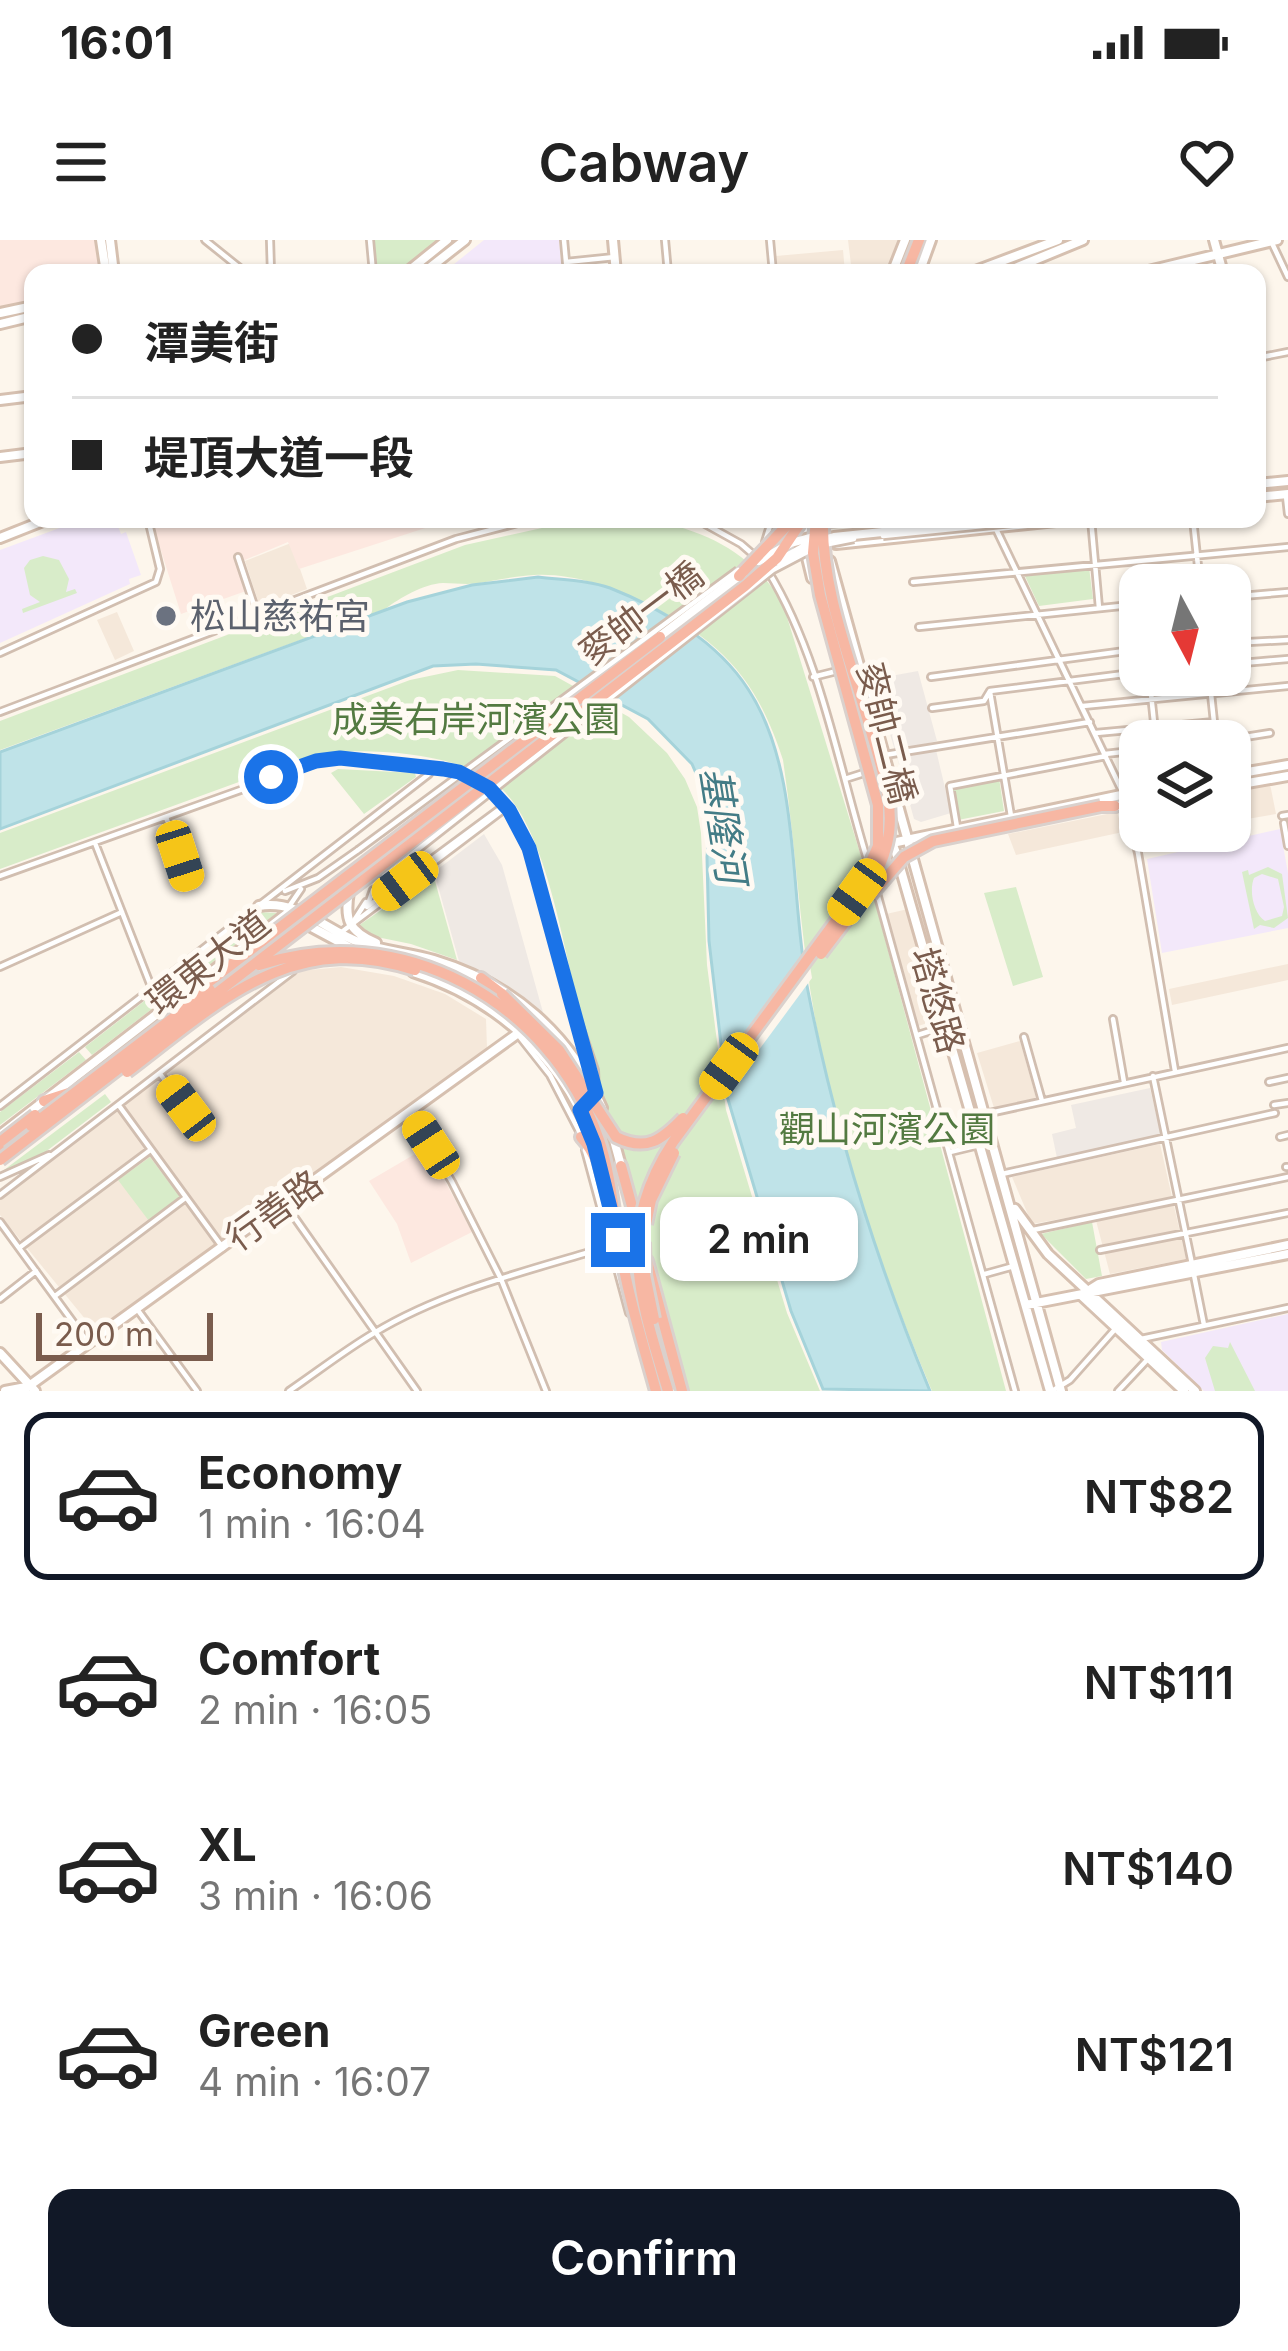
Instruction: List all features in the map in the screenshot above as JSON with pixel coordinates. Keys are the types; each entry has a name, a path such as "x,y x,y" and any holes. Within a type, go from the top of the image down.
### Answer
{"highway":[{"path":"742,581 777,558 802,528"},
{"name":"麥帥二橋","path":"665,1391 639,1286 637,1233 649,1183 857,892 874,861 882,825 820,595 811,528"},
{"name":"麥帥二橋","path":"665,1391 645,1275 644,1229 651,1199 672,1156 851,913 882,861 890,816 885,781 813,528"},
{"path":"803,541 817,563 881,791 882,825"},
{"name":"麥帥一橋","path":"446,800 742,581"},
{"name":"麥帥一橋","path":"452,812 742,581"},
{"path":"2,1141 78,1090 419,829 446,800"},
{"name":"環東大道","path":"2,1141 446,800"},
{"path":"851,913 918,848 1117,803"},
{"path":"419,829 452,812"},
{"name":"環東大道","path":"0,1161 452,812"},
{"path":"2,1141 31,1126 197,998 262,964 339,950 383,954 430,967 513,1016 551,1055 584,1103 605,1160 630,1294 665,1391"},
{"path":"92,1089 117,1079 234,991 286,966 330,958 381,961 459,986 531,1041 580,1108 600,1161 614,1246 665,1391"},
{"path":"481,978 559,1050 616,1137 628,1143 656,1142 704,1100"},
{"path":"127,1066 133,1048"},
{"path":"44,1101 78,1090"},
{"path":"581,1137 601,1170 665,1391"},
{"path":"621,1166 665,1391"}],"main road":[{"path":"417,264 447,240"},
{"path":"434,264 465,240"},
{"path":"613,240 615,264"},
{"path":"994,264 1058,240"},
{"path":"1025,264 1083,240"},
{"path":"1214,240 1221,264"},
{"path":"1180,264 1274,241"},
{"path":"783,528 803,541 824,544 1010,528"},
{"name":"塔悠路","path":"807,528 803,541 837,671 882,825 893,846 1014,1266 1056,1390"},
{"path":"815,528 824,544"},
{"name":"麥帥一橋","path":"2,1141 44,1101 290,909 370,859 776,549 812,537 902,528"},
{"name":"麥帥一橋","path":"0,1161 796,550 848,536 923,528"},
{"name":"塔悠路","path":"824,544 1039,1302 1056,1390"},
{"path":"1251,771 1288,764"},
{"path":"1251,782 1288,776"},
{"path":"909,843 944,844 1117,803"},
{"path":"893,846 957,826 1117,803"},
{"path":"941,830 944,844"},
{"path":"341,933 349,892"},
{"path":"259,906 290,909 310,922 435,960 515,996 553,1031 596,1093 621,1166"},
{"path":"341,933 394,966 458,990 497,1013 532,1043 554,1067 580,1110 601,1170"},
{"path":"299,965 329,959 394,966"},
{"name":"行善路","path":"17,1388 89,1344 518,1034"},
{"path":"550,1075 580,1110"},
{"path":"580,1110 596,1093"},
{"path":"1005,1186 1028,1232 1117,1328 1138,1342"},
{"path":"1026,1305 1084,1293 1099,1284 1288,1249"},
{"path":"1084,1293 1195,1391"},
{"path":"0,1353 17,1388"},
{"path":"1149,1353 1179,1390"}],"street":[{"path":"205,240 235,264"},
{"path":"564,240 566,262 614,257"},
{"path":"1274,241 1288,277"},
{"path":"1287,494 1288,514"},
{"path":"0,653 156,582 160,569 150,528"},
{"path":"0,712 496,528"},
{"path":"714,528 755,556 783,594 813,677 1015,1391"},
{"path":"755,556 769,528"},
{"path":"278,893 306,885 358,850 780,539 813,528"},
{"path":"506,806 367,907 381,872 773,570 804,552 851,539 962,528"},
{"path":"1092,528 1099,608"},
{"path":"1193,528 1197,564"},
{"path":"996,530 1106,755 1175,1071"},
{"path":"913,582 1288,547"},
{"path":"238,557 257,614"},
{"path":"1251,595 1288,592"},
{"path":"919,627 1119,606"},
{"path":"1251,642 1288,640"},
{"path":"931,677 1119,652"},
{"path":"1251,662 1288,659"},
{"path":"813,677 837,671"},
{"path":"932,708 984,700 990,691 1119,675"},
{"path":"1251,690 1288,686"},
{"path":"990,691 1011,816"},
{"path":"1151,696 1153,720"},
{"path":"1083,706 1187,696"},
{"path":"884,755 1090,722"},
{"path":"1096,733 1119,731"},
{"path":"1251,736 1270,733"},
{"path":"957,826 950,786 1119,753"},
{"path":"0,876 330,758 431,768 475,779 506,806 534,865 596,1093"},
{"path":"0,1106 278,893 431,768"},
{"path":"845,779 867,772"},
{"path":"0,1195 506,806"},
{"path":"166,817 188,882"},
{"path":"1284,818 1288,846"},
{"path":"859,832 882,825"},
{"path":"94,842 152,988"},
{"path":"290,909 306,885"},
{"path":"341,933 373,890"},
{"path":"0,967 122,912"},
{"path":"458,990 518,1034 550,1075 581,1137 610,1246 665,1391"},
{"path":"1114,1019 1124,1082"},
{"path":"916,1035 959,1022"},
{"path":"1024,1037 1042,1101"},
{"path":"971,1118 1288,1048"},
{"path":"160,1073 186,1108"},
{"path":"1153,1076 1204,1325"},
{"path":"1269,1082 1288,1078"},
{"path":"1002,1174 1288,1103"},
{"path":"119,1105 223,1248"},
{"path":"410,1112 501,1279 546,1391"},
{"path":"949,1153 979,1145"},
{"path":"19,1248 150,1150"},
{"path":"0,1177 55,1154"},
{"path":"1028,1232 1288,1177"},
{"path":"55,1297 185,1198"},
{"path":"284,1203 417,1391"},
{"path":"1100,1250 1288,1213"},
{"path":"0,1222 89,1344"},
{"path":"289,1391 374,1333 501,1279 610,1246"},
{"path":"982,1275 1014,1266"},
{"path":"0,1299 36,1271"},
{"path":"1138,1342 1288,1308"},
{"path":"137,1310 197,1391"},
{"path":"1056,1390 1117,1328"},
{"path":"1118,1391 1149,1353"}],"shaded area":[{"path":"0,240 96,240 99,264 24,264 24,304 0,308"},
{"path":"484,240 559,240 561,264 454,264"},
{"path":"848,240 898,240 889,264 851,264"},
{"path":"843,250 844,264 776,264 776,256"},
{"path":"60,528 119,528 121,534 126,532 141,575 0,643 0,550"},
{"path":"154,528 425,528 299,569 288,542 240,562 246,591 181,614"},
{"path":"291,543 307,589 260,607 245,561"},
{"path":"117,612 134,651 115,660 97,620"},
{"path":"918,671 937,741 895,751 874,679"},
{"path":"936,750 951,813 921,822 914,819 897,757"},
{"path":"1270,784 1276,814 1251,818 1251,787"},
{"path":"1117,812 1119,819 1119,833 1016,855 1008,834"},
{"path":"1280,829 1288,873 1288,928 1162,953 1147,859 1178,852 1251,852 1251,836"},
{"path":"484,834 502,865 544,1016 459,961 434,872"},
{"path":"908,909 940,1019 915,1027 882,915"},
{"path":"1288,964 1288,980 1172,1005 1169,989"},
{"path":"341,967 394,976 445,994 486,1019 487,1048 95,1331 0,1215 0,1200 299,971"},
{"path":"1020,1041 1036,1098 994,1108 977,1053"},
{"path":"1150,1088 1161,1135 1057,1158 1052,1134 1076,1128 1071,1105"},
{"path":"1160,1144 1186,1259 1110,1274 1094,1213 1032,1224 1012,1177"},
{"path":"427,1147 472,1232 411,1263 397,1224 369,1181"},
{"path":"1288,1314 1288,1391 1204,1391 1162,1350 1161,1342"}],"green space":[{"path":"373,240 439,240 408,264 375,264"},
{"name":"觀山河濱公園","path":"542,528 680,528 710,538 742,558 782,601 874,898 1006,1391 932,1391 880,1257 837,1118 806,958 783,760 747,683 692,630 629,595 576,578 534,575 475,584 435,584 385,609 0,750 0,721 465,545"},
{"path":"43,556 59,560 69,579 66,592 75,589 77,593 23,613 22,609 40,602 30,595 24,568"},
{"path":"1089,567 1093,599 1039,606 1024,574"},
{"name":"成美右岸河濱公園","path":"458,670 555,676 629,717 667,753 685,779 701,833 707,965 726,1110 787,1313 820,1391 686,1391 543,864 518,809 484,776 413,755 316,754 0,869 0,833 410,680"},
{"path":"338,769 415,773 416,777 364,814 331,773"},
{"path":"999,778 1004,811 958,820 951,786"},
{"path":"1268,867 1282,874 1288,918 1274,928 1260,925 1254,929 1242,872 1248,870 1249,875","holes":["1262,874 1278,879 1282,916 1265,921 1253,901 1254,878"]},
{"path":"433,874 457,960 362,934 358,926"},
{"path":"1016,887 1043,977 1013,986 984,893"},
{"path":"259,912 277,913 92,1055 85,1047"},
{"path":"79,1052 86,1060 0,1125 0,1112"},
{"path":"105,1094 111,1102 44,1153 0,1173"},
{"path":"150,1157 180,1197 149,1221 118,1180"},
{"path":"1092,1222 1102,1276 1086,1279 1041,1234"},
{"path":"1230,1342 1255,1391 1215,1391 1205,1358 1213,1346 1228,1348"}],"water":[{"name":"基隆河","path":"538,577 602,585 668,616 736,672 765,722 786,796 802,954 831,1093 875,1244 930,1391 823,1389 791,1311 727,1096 709,941 710,821 705,794 692,764 648,719 556,670 433,666 0,829 0,752 407,602 472,585"}],"pier":[{"path":"807,948 812,978 722,1100 717,1069"}],"place":[{"name":"松山慈祐宮","path":"166,616"}],"route":[{"path":"271,777 330,758 443,769 475,779 505,805 534,865 587,1054 596,1093 580,1110 594,1144 618,1240"}]}
